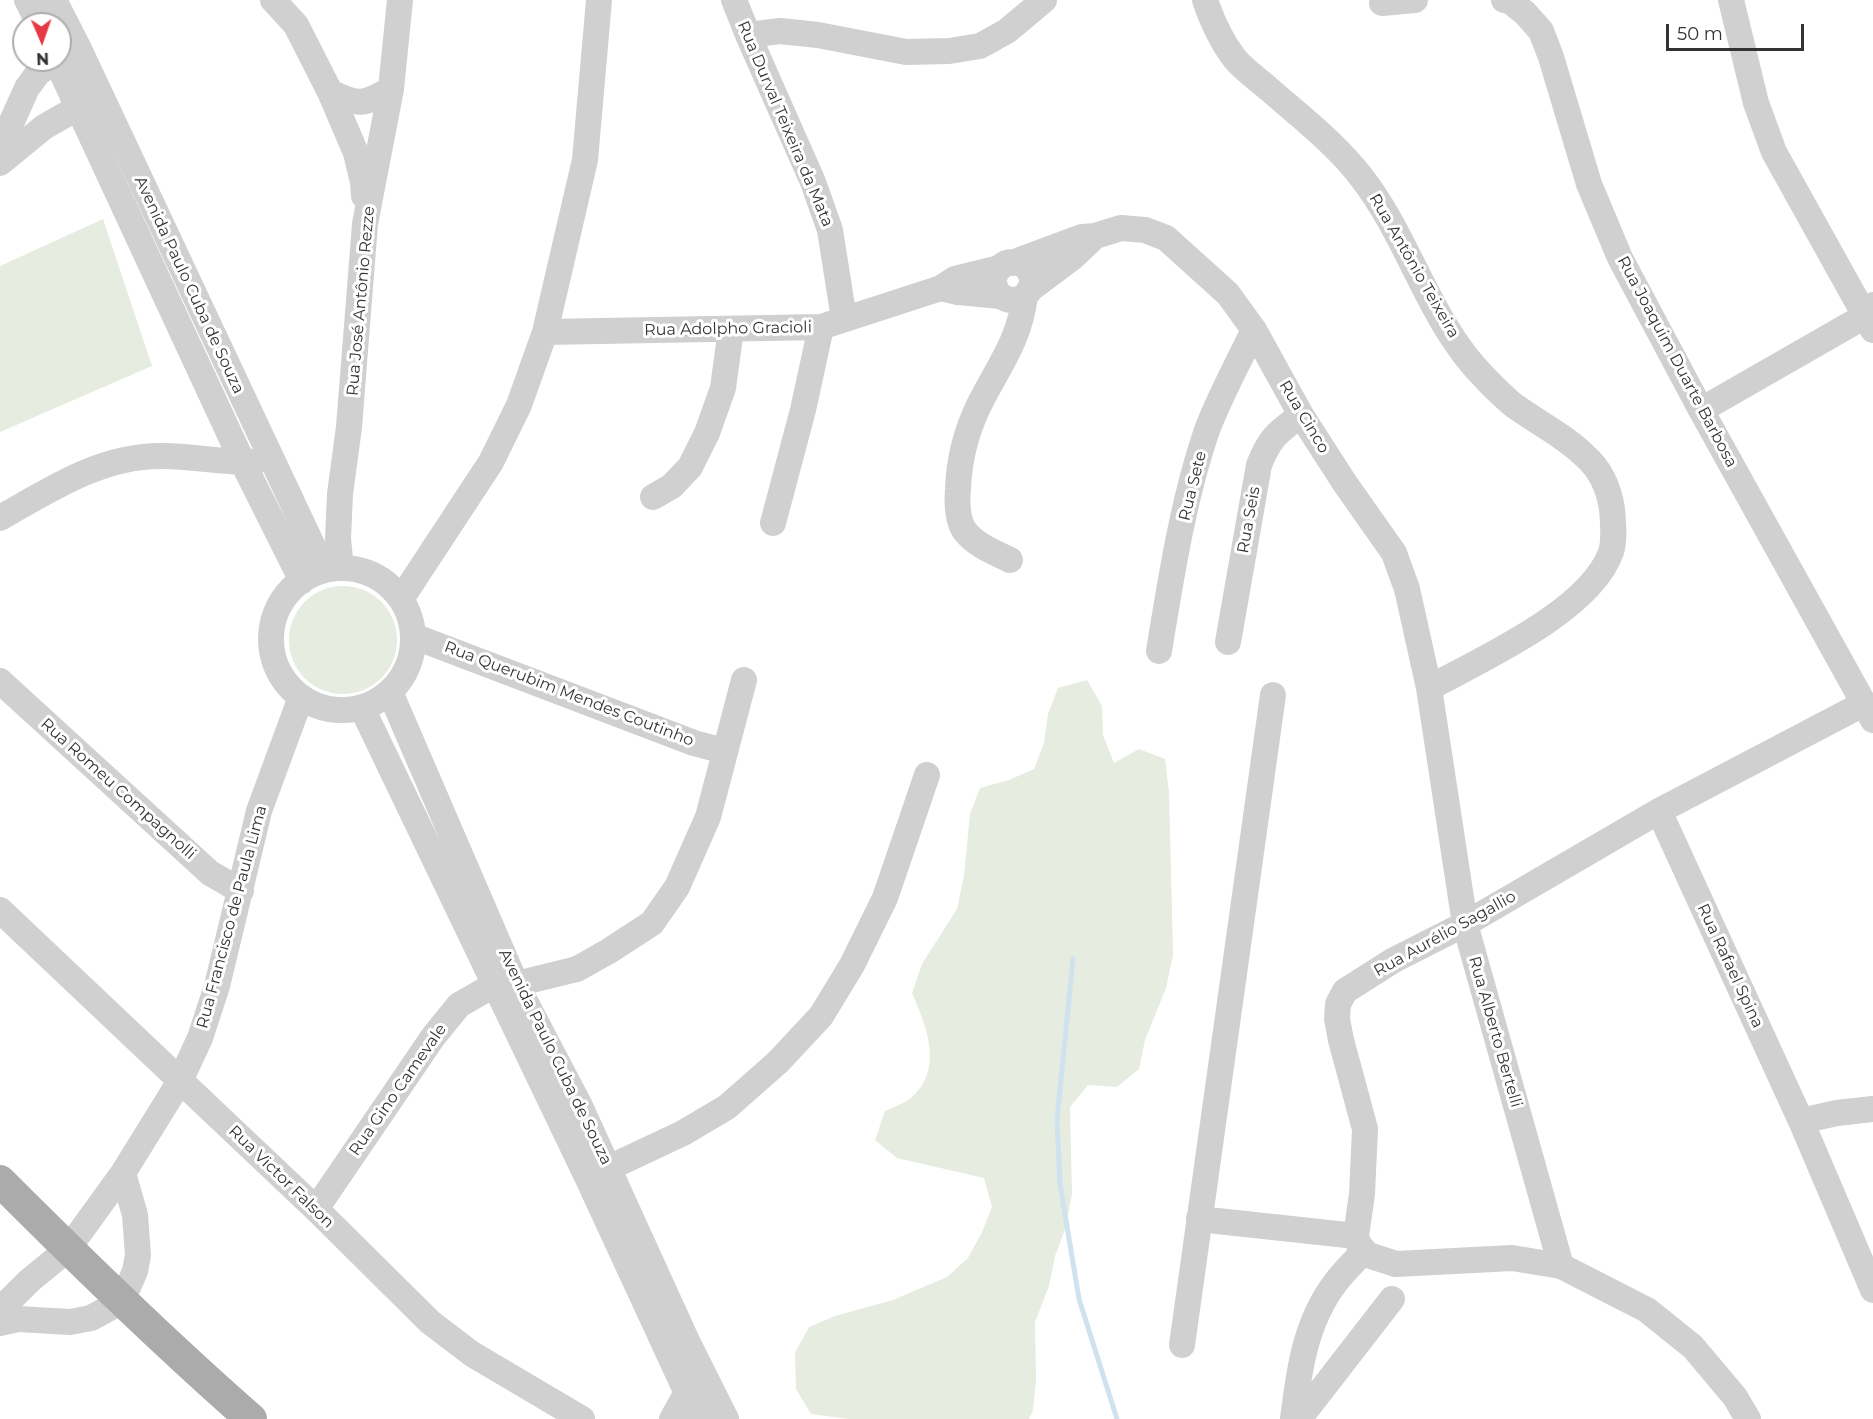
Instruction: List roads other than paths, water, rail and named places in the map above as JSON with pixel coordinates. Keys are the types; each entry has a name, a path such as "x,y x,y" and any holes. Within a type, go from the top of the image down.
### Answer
{"main road":[{"path":"0,1181 192,1368 251,1419"}],"street":[{"path":"273,0 296,26 330,92 356,153 363,182 365,224"},
{"name":"Rua José Antônio Rezze","path":"322,573 338,539 340,494 350,427 365,224 391,90 400,0"},
{"path":"401,599 491,462 519,405 545,332 585,160 600,0"},
{"name":"Rua Durval Teixeira da Mata","path":"734,0 813,182 830,230 832,323 802,410 773,523"},
{"path":"748,35 780,31 818,35 906,52 949,51 980,46 1007,31 1044,0"},
{"name":"Rua Antônio Teixeira","path":"1205,0 1221,38 1236,60 1340,152 1363,179 1385,212 1445,327 1483,377 1512,404 1586,456 1610,493 1613,520 1611,550 1598,574 1567,607 1520,639 1429,688"},
{"path":"1382,3 1415,0"},
{"name":"Rua Joaquim Duarte Barbosa","path":"1504,0 1510,1 1525,13 1541,31 1590,184 1620,258 1868,712"},
{"path":"1701,410 1870,317 1774,152 1756,103 1731,0"},
{"name":"Avenida Paulo Cuba de Souza","path":"72,68 101,95 322,573"},
{"path":"0,148 27,88 40,72"},
{"name":"Avenida Paulo Cuba de Souza","path":"66,72 78,106 243,463 322,573"},
{"path":"330,92 351,103 373,99 391,90"},
{"path":"0,163 44,127 101,95"},
{"name":"Rua Cinco","path":"1006,265 1082,237 1095,236 1121,228 1145,230 1166,238 1228,294 1254,330 1301,415 1394,553 1407,589 1429,688"},
{"name":"Rua Cinco","path":"1015,295 1073,257 1095,236"},
{"path":"1006,265 1024,267 1031,278 1015,295 999,368 978,407 964,444 960,460 957,500 964,529 981,546 1010,560"},
{"name":"Rua Adolpho Gracioli","path":"545,332 731,329 832,323 941,288 955,279 1006,265"},
{"name":"Rua Adolpho Gracioli","path":"941,288 958,292 1015,295"},
{"path":"653,497 672,486 690,467 707,433 723,388 731,329"},
{"name":"Rua Sete","path":"1159,651 1171,578 1200,453 1208,428 1254,330"},
{"name":"Rua Seis","path":"1228,642 1259,465 1267,445 1277,433 1301,415"},
{"path":"0,518 93,468 140,457 160,456 243,463 272,462"},
{"path":"364,572 385,582 401,599 410,617 413,636 411,657 403,676 390,692 362,708 335,710 317,706 300,697 284,681 274,661 270,639 274,616 285,596 322,573 364,572"},
{"name":"Rua Querubim Mendes Coutinho","path":"413,636 694,743 724,751"},
{"name":"Rua Gino Camevale","path":"316,1209 433,1037 459,1005 505,984 577,969 652,923 677,887 704,827 744,680"},
{"name":"Rua Romeu Compagnolli","path":"0,681 210,873 241,891"},
{"name":"Rua Alberto Bertelli","path":"1429,688 1465,924 1561,1266"},
{"name":"Avenida Paulo Cuba de Souza","path":"390,692 505,984"},
{"path":"1182,1345 1273,695"},
{"name":"Rua Francisco de Paula Lima","path":"0,1310 29,1281 68,1249 123,1173 180,1081 200,1038 217,986 259,811 300,697"},
{"name":"Avenida Paulo Cuba de Souza","path":"362,708 505,984 579,1104 599,1173 686,1395 699,1419"},
{"name":"Rua Aurélio Sagallio","path":"1360,1244 1365,1128 1337,1019 1338,1004 1345,991 1394,960 1465,924 1659,811 1868,712"},
{"path":"599,1173 683,1133 727,1107 778,1062 821,1016 852,965 885,897 927,775"},
{"name":"Rua Rafael Spina","path":"1659,811 1801,1121 1873,1290"},
{"name":"Rua Victor Falson","path":"0,910 316,1209 430,1322 472,1354 582,1419"},
{"path":"1801,1121 1837,1113 1873,1109"},
{"path":"0,1323 18,1319 70,1322 91,1318 122,1301 135,1271 138,1255 135,1215 123,1173"},
{"name":"Avenida Paulo Cuba de Souza","path":"599,1173 726,1419"},
{"path":"1199,1219 1360,1244 1375,1258 1396,1264 1512,1258 1561,1266 1647,1310 1693,1347 1735,1396 1748,1419"},
{"path":"1293,1419 1306,1343 1313,1321 1360,1244"},
{"path":"29,1281 27,1298 34,1321"},
{"path":"1299,1419 1392,1299"},
{"path":"672,1419 686,1395"}],"waterway":[{"path":"1073,959 1057,1119 1060,1184 1079,1299 1117,1419"}]}
